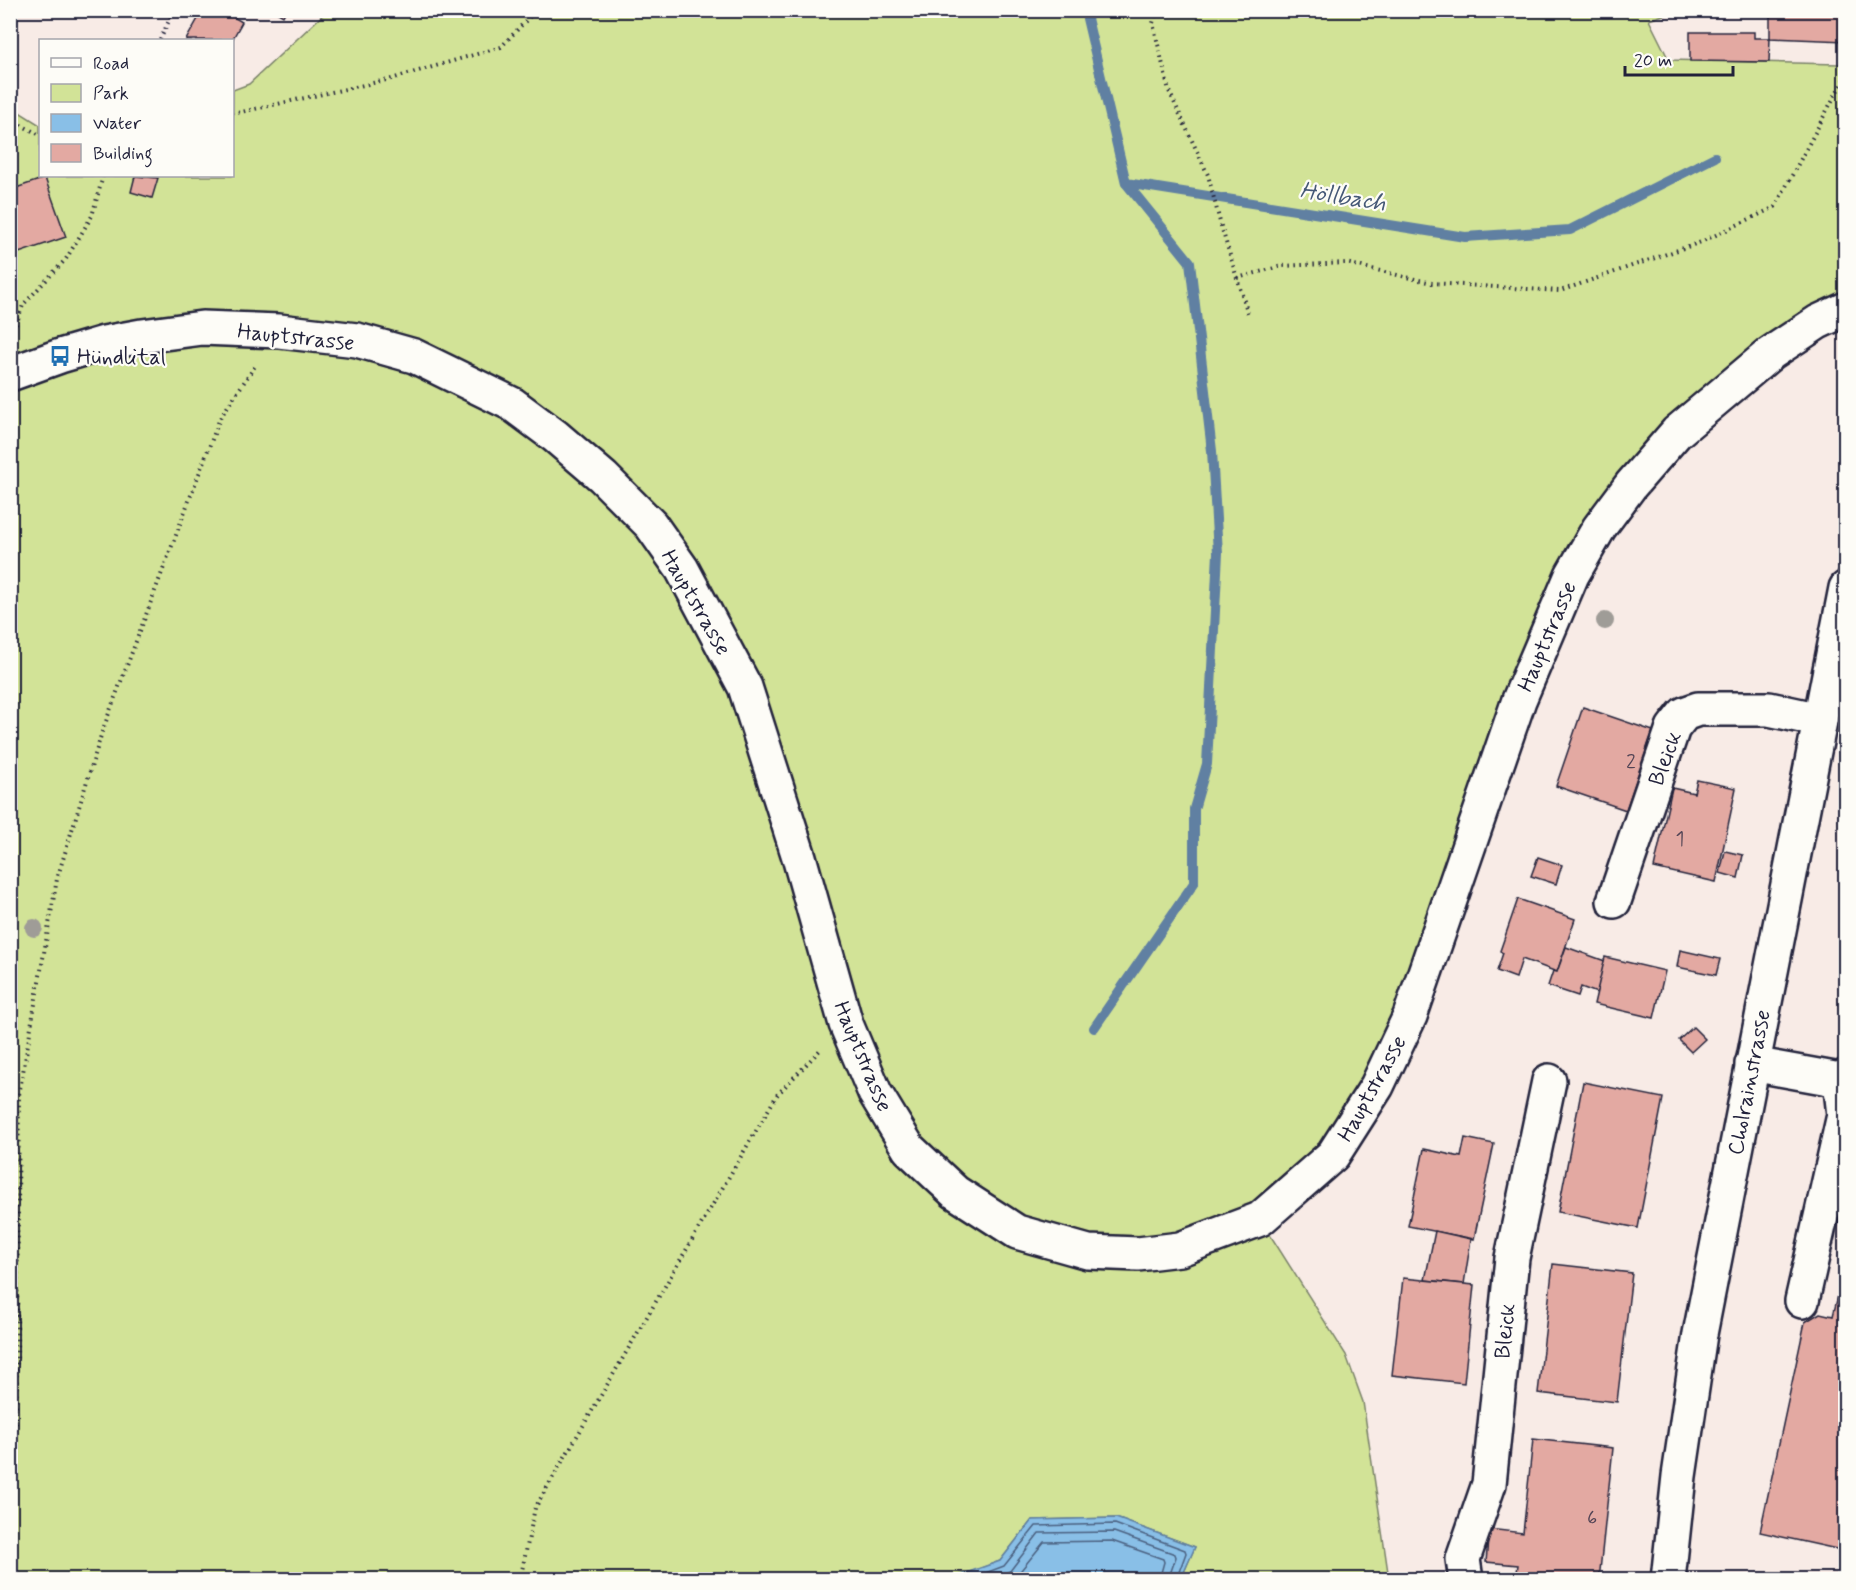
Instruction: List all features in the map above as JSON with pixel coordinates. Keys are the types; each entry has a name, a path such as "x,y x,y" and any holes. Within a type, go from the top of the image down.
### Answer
{"street":[{"name":"Hauptstrasse","path":"12,374 104,343 142,336 202,328 279,331 357,340 414,356 512,404 555,436 603,477 651,525 682,569 745,687 799,857 846,1024 875,1093 909,1149 955,1192 1017,1232 1088,1252 1138,1254 1180,1249 1260,1219 1333,1155 1377,1086 1410,1016 1519,700 1572,575 1599,528 1631,485 1677,432 1771,353 1818,322 1845,309"},
{"name":"Cholrainstrasse","path":"1668,1580 1679,1476 1700,1334 1845,588"},
{"name":"Bleick","path":"1614,901 1673,728 1684,714 1698,709 1769,709 1820,720"},
{"path":"1752,1064 1843,1078 1844,1115 1802,1301"},
{"name":"Bleick","path":"1466,1580 1463,1559 1489,1485 1512,1258 1549,1082"}],"path":[{"path":"160,39 174,10"},
{"path":"234,114 391,79 501,47 536,10"},
{"path":"1157,10 1153,23 1169,91 1208,175 1248,314"},
{"path":"1237,278 1282,266 1346,263 1432,283 1560,291 1701,242 1774,207 1845,75"},
{"path":"10,119 39,134"},
{"path":"12,374 12,335 22,305 66,259 92,216 102,177"},
{"path":"10,1496 16,1433 19,1095 57,879 102,732 220,418 279,331"},
{"path":"520,1580 535,1508 777,1095 846,1024"}],"green space":[{"path":"328,10 1678,10 1649,20 1669,60 1839,64 1845,62 1845,309 1818,322 1599,528 1377,1086 1260,1219 1346,1355 1363,1402 1389,1579 1181,1579 1195,1547 1116,1518 1032,1520 1000,1561 949,1580 11,1579 10,106 39,124 39,177 234,177 234,90 249,84"}],"water":[{"path":"1116,1518 1195,1547 1181,1579 949,1579 1000,1561 1032,1520"}],"building":[{"path":"203,10 222,10 242,22 233,39 187,39"},
{"path":"273,10 286,10 283,16"},
{"path":"1770,10 1846,10 1846,41 1770,38"},
{"path":"1690,32 1754,32 1754,38 1770,38 1769,62 1690,61"},
{"path":"135,177 158,178 152,198 131,192"},
{"path":"45,178 66,237 10,256 10,190"},
{"path":"1583,707 1653,731 1626,810 1556,786"},
{"path":"1697,780 1736,788 1716,882 1654,868 1672,788 1694,793"},
{"path":"1725,851 1743,855 1738,878 1720,873"},
{"path":"1538,857 1562,865 1556,884 1531,876"},
{"path":"1518,899 1575,919 1557,972 1522,959 1516,978 1497,971 1503,953 1500,951"},
{"path":"1566,947 1605,961 1597,993 1581,987 1578,996 1548,986 1553,971 1557,972"},
{"path":"1680,950 1720,959 1716,975 1677,967"},
{"path":"1605,957 1665,971 1654,1018 1594,1004"},
{"path":"1693,1027 1705,1039 1691,1052 1679,1040"},
{"path":"1583,1082 1663,1098 1638,1228 1558,1212"},
{"path":"1465,1138 1494,1144 1474,1239 1408,1226 1424,1149 1461,1157"},
{"path":"1435,1231 1471,1239 1464,1284 1425,1280"},
{"path":"1553,1264 1632,1273 1617,1402 1538,1393"},
{"path":"1403,1278 1474,1285 1464,1383 1392,1375"},
{"path":"1840,1287 1846,1288 1846,1551 1760,1532 1805,1322 1820,1313 1833,1316"},
{"path":"1533,1439 1613,1448 1599,1580 1517,1572 1518,1565 1486,1562 1489,1529 1523,1533"}],"waterway":[{"name":"Höllbach","path":"1085,10 1126,183 1465,237 1570,230 1715,157"},
{"path":"1094,1028 1194,883 1194,809 1207,764 1218,553 1212,451 1190,262 1126,183"}],"place":[{"name":"Hündlital","path":"60,356"}]}
